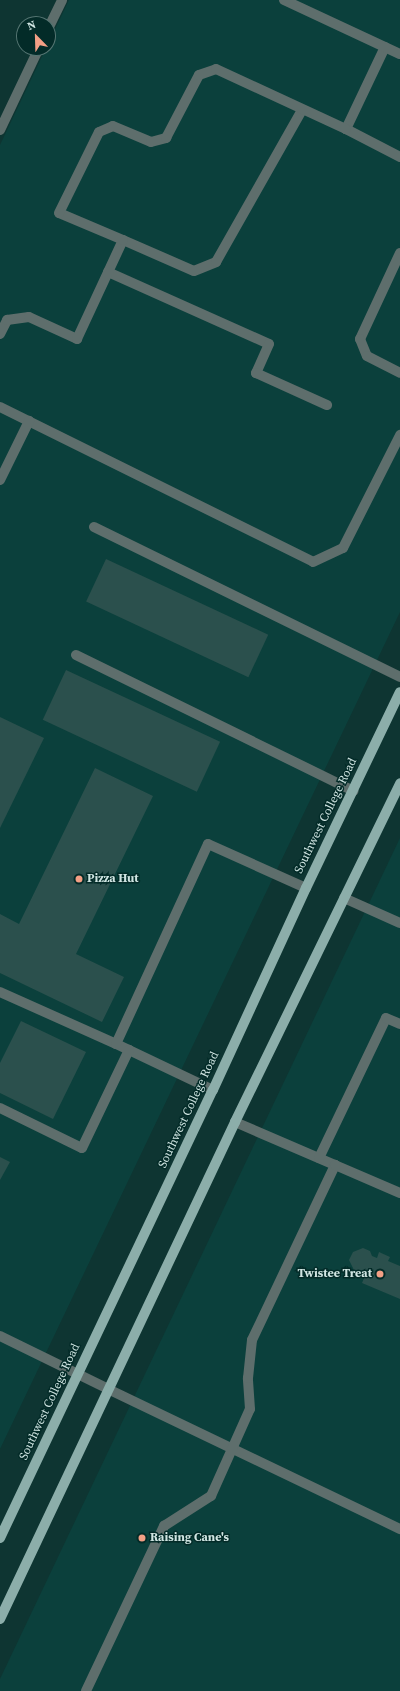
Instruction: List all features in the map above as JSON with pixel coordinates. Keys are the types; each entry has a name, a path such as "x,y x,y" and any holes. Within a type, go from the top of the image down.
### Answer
{"main road":[{"name":"Southwest College Road","path":"0,1538 213,1090 306,888 400,692"},
{"path":"0,1619 110,1390 235,1122 400,783"}],"street":[{"path":"54,16 62,0"},
{"path":"284,0 400,54"},
{"path":"346,129 385,47"},
{"path":"0,130 35,56"},
{"path":"302,110 216,262 194,271 59,213 99,132 113,126 151,142 166,138 199,75 216,69 346,129 400,157"},
{"path":"0,334 7,320 29,317 77,339 123,240"},
{"path":"400,253 360,338 367,356 400,373"},
{"path":"108,272 269,344 256,373 327,405"},
{"path":"0,407 313,562 343,548 400,435"},
{"path":"0,480 28,421"},
{"path":"94,527 400,677"},
{"path":"76,655 353,791"},
{"path":"116,1044 208,844 306,888"},
{"path":"344,898 400,923"},
{"path":"0,992 116,1044 213,1090"},
{"path":"319,1158 386,1018 400,1024"},
{"path":"0,1108 82,1148 129,1050"},
{"path":"235,1122 400,1193"},
{"path":"86,1691 164,1526 211,1496 250,1408 248,1378 252,1340 335,1165"},
{"path":"0,1336 232,1450 400,1529"}],"shaded area":[{"path":"69,0 400,0 400,612 0,1449 0,145 42,56 56,56 56,27"},
{"path":"400,838 400,1691 0,1691 0,1679"}],"building":[{"path":"106,559 268,635 248,677 86,602"},
{"path":"66,670 220,742 197,792 43,720"},
{"path":"0,717 44,738 0,828"},
{"path":"95,768 153,796 76,954 124,977 102,1022 0,973 0,914 19,924"},
{"path":"21,1021 86,1052 53,1119 0,1093 0,1063"},
{"path":"0,1157 10,1162 0,1180"},
{"name":"Twistee Treat","path":"363,1248 370,1251 372,1256 377,1258 379,1252 390,1257 388,1261 400,1266 400,1299 362,1283 365,1276 355,1272 349,1260 353,1252"}],"place":[{"name":"Pizza Hut","path":"79,879"},
{"name":"Twistee Treat","path":"380,1274"},
{"name":"Raising Cane's","path":"142,1538"}]}
